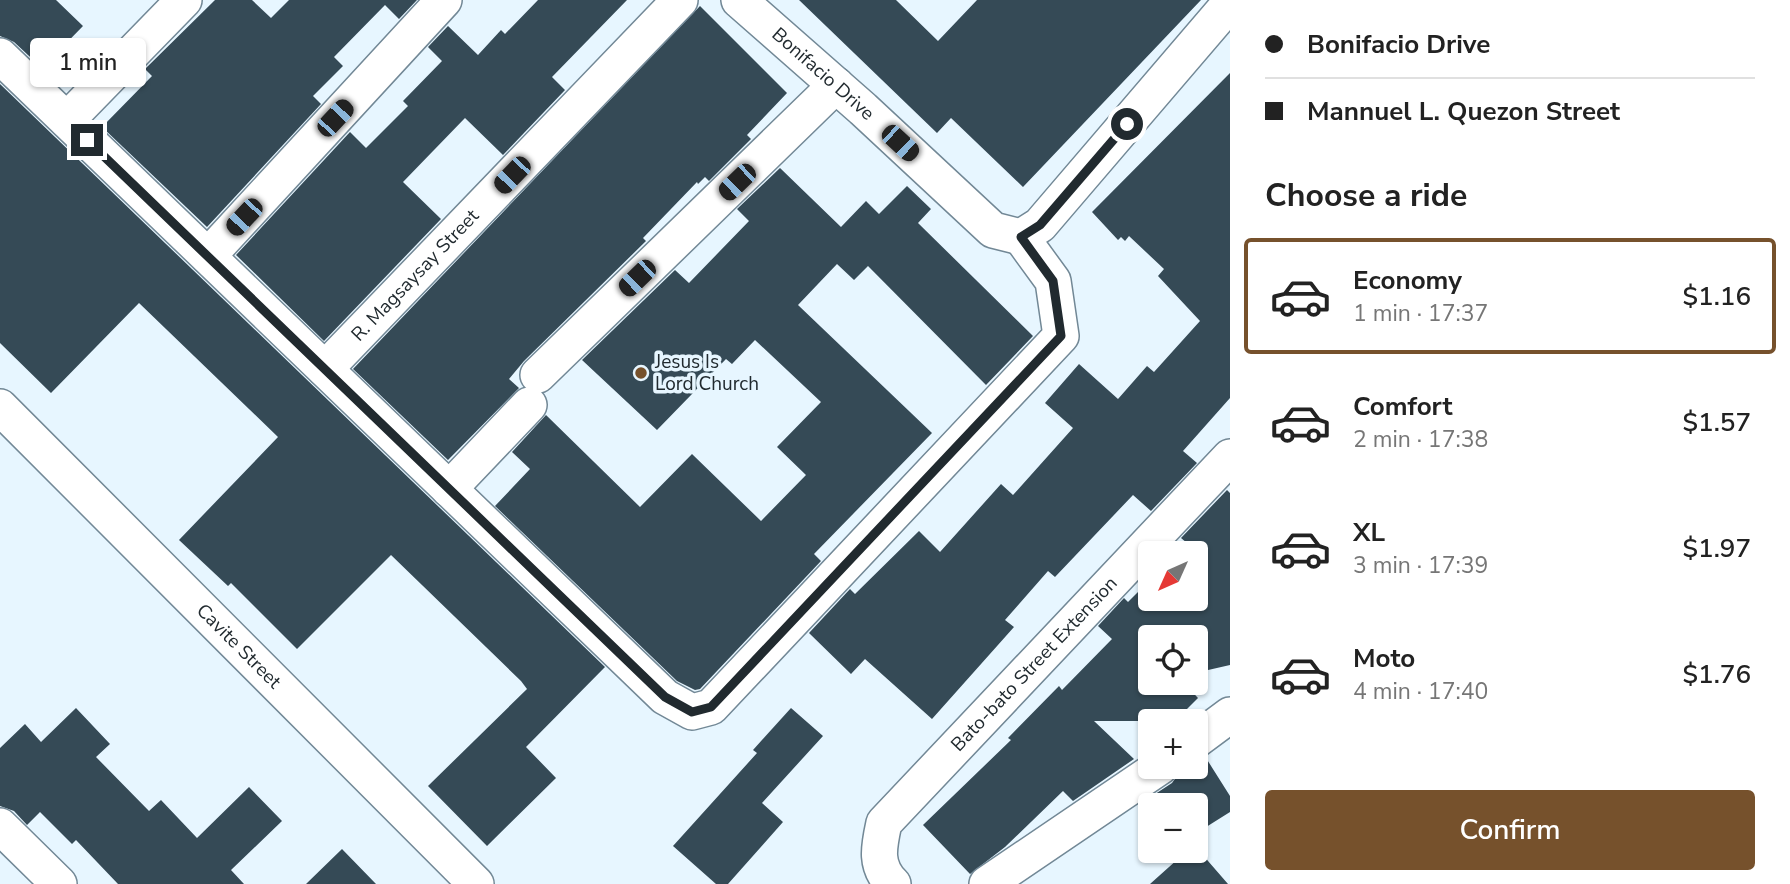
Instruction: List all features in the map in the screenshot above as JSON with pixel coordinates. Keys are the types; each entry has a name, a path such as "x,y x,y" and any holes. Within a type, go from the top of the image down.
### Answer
{"street":[{"path":"67,120 184,0"},
{"path":"208,256 444,0"},
{"name":"R. Magsaysay Street","path":"325,369 680,0"},
{"name":"Bonifacio Drive","path":"739,0 836,85 993,230 1021,237"},
{"path":"0,56 665,697 692,712 711,707 1061,336 1053,281 1021,237 1040,225 1230,3"},
{"path":"449,489 533,390 836,85"},
{"name":"Cavite Street","path":"0,407 476,884"},
{"name":"Bato-bato Street Extension","path":"892,884 885,877 878,855 884,823 1230,457"},
{"path":"1208,731 1230,715"},
{"path":"987,884 1142,779"},
{"path":"0,826 59,884"}],"building":[{"path":"0,0 56,0 83,26 42,68 14,42 0,36"},
{"path":"215,0 252,0 271,18 289,0 417,0 399,19 385,5 334,57 343,66 313,96 321,104 207,227 102,127 152,76 145,69"},
{"path":"538,0 627,0 552,77 565,90 503,155 465,118 403,182 441,219 324,341 236,255 350,132 366,148 408,106 403,101 442,61 428,47 448,26 478,55 501,30 505,34"},
{"path":"799,0 896,0 938,41 977,0 1201,0 1023,187 951,118 937,133"},
{"path":"700,6 787,93 747,135 751,139 709,181 705,177 698,184 697,182 643,238 646,241 524,361 509,379 519,388 448,460 353,369"},
{"path":"1230,73 1230,398 1183,451 1197,463 1151,511 1133,495 1055,577 1048,571 1005,620 1014,627 932,719 865,659 851,674 809,633 850,589 855,594 919,531 940,552 1001,484 1013,495 1073,428 1045,403 1079,364 1118,399 1147,366 1154,372 1200,321 1158,276 1164,269 1129,236 1125,241 1121,237 1118,240 1092,212"},
{"path":"0,84 605,667 526,747 556,778 487,846 428,786 527,689 521,681 391,555 297,649 231,583 228,586 179,540 278,437 139,303 51,393 0,343"},
{"path":"780,168 841,227 866,201 879,214 907,186 931,209 918,223 1033,336 986,385 868,266 854,280 837,264 798,305 932,433 814,554 821,561 700,689 695,690 677,681 495,506 530,469 512,452 546,415 640,507 692,454 761,521 806,475 777,447 821,402 755,340 732,364 726,359 657,430 582,360 675,270 689,283 749,221 737,209"},
{"path":"1227,490 1230,493 1230,665 1208,670 1208,625 1138,625 1138,695 1195,695 1198,698 1187,709 1138,709 1138,721 1094,721 1134,759 1073,801 1063,791 1005,847 970,874 923,825 1011,740 1008,738 1059,686 1062,690 1112,639 1098,626 1124,598 1128,602 1138,592 1138,611 1208,611 1208,541 1185,541 1181,538"},
{"path":"76,708 110,744 96,757 149,811 161,800 197,838 249,787 282,821 231,870 244,884 118,884 76,840 72,844 40,812 27,825 14,811 0,806 0,748 25,724 41,742"},
{"path":"791,708 823,736 762,803 783,822 728,884 716,884 673,846 757,753 753,750"},
{"path":"1208,761 1230,796 1230,812 1208,826 1208,793 1157,793 1175,779 1208,779"},
{"path":"342,849 376,884 306,884"},
{"path":"1208,861 1228,884 1150,884 1173,863"}],"place":[{"name":"Jesus Is Lord Church","path":"641,373"}],"route":[{"path":"87,140 665,697 692,712 711,707 1061,336 1053,281 1021,237 1040,225 1127,124"}]}
